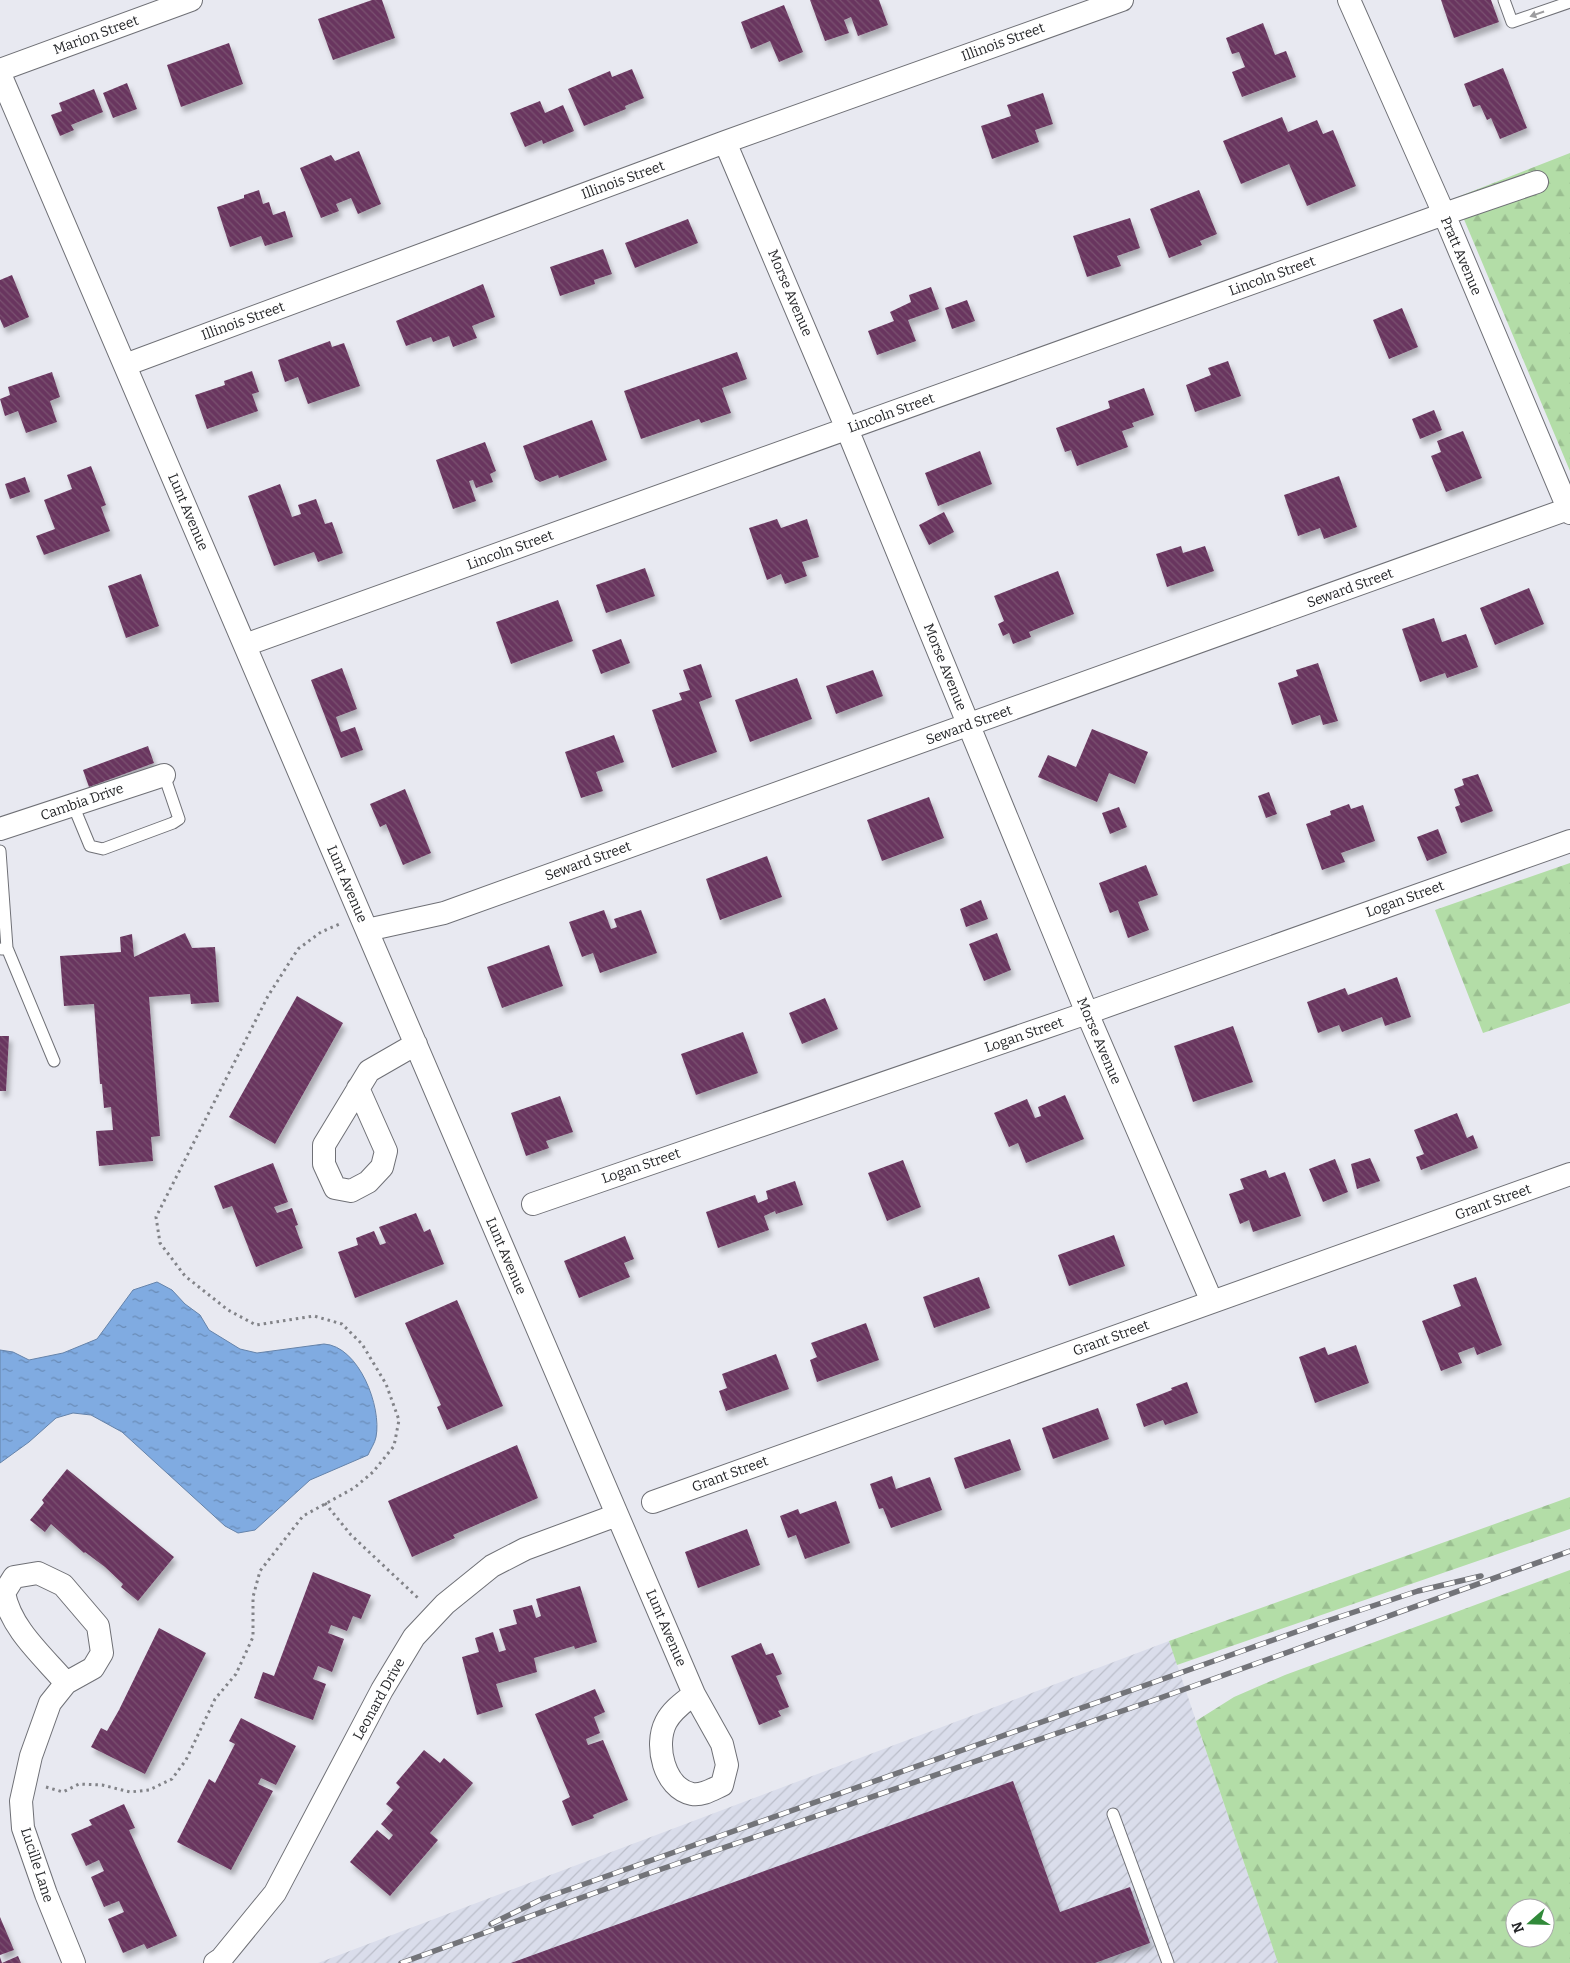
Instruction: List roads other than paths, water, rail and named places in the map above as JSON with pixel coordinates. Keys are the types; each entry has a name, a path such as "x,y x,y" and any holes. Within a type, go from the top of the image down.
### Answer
{"street":[{"name":"Marion Street","path":"0,72 191,0"},
{"name":"Illinois Street","path":"125,365 725,142 1122,0"},
{"name":"Pratt Avenue","path":"1349,0 1444,214 1569,511"},
{"name":"Lunt Avenue","path":"0,72 694,1694"},
{"name":"Morse Avenue","path":"725,142 847,429 1087,1013 1212,1302"},
{"name":"Lincoln Street","path":"245,645 1537,182"},
{"name":"Seward Street","path":"367,930 444,913 1569,511"},
{"name":"Cambia Drive","path":"0,829 164,775"},
{"name":"Logan Street","path":"533,1204 1087,1013 1570,841"},
{"path":"358,1088 369,1071 416,1044"},
{"name":"Grant Street","path":"653,1502 1570,1174"},
{"name":"Leonard Drive","path":"215,1963 221,1959 275,1893 382,1690 414,1637 445,1604 492,1566 526,1549 617,1515"},
{"name":"Lucille Lane","path":"66,1683 21,1631 7,1611 4,1593 14,1577 38,1573 62,1585 98,1626 102,1653 93,1668 66,1683 50,1703 31,1756 20,1801 23,1828 46,1894 74,1963"}],"lane":[{"path":"1504,0 1512,22 1566,4"},
{"path":"73,805 90,846 103,849 173,823 179,819 164,775"},
{"path":"0,851 4,949 54,1061"},
{"path":"1113,1814 1168,1963"}],"water":[{"path":"157,1282 172,1290 185,1304 200,1315 209,1330 240,1349 257,1353 324,1344 337,1347 348,1355 365,1380 375,1410 376,1437 368,1455 310,1480 255,1530 238,1533 225,1526 122,1432 91,1415 73,1413 56,1418 29,1442 0,1463 0,1350 13,1352 29,1360 63,1353 97,1339 133,1290"}],"railway":[{"path":"401,1963 647,1874 1160,1698 1570,1551"},
{"path":"491,1924 542,1899 1324,1622 1418,1591 1481,1576"}]}
